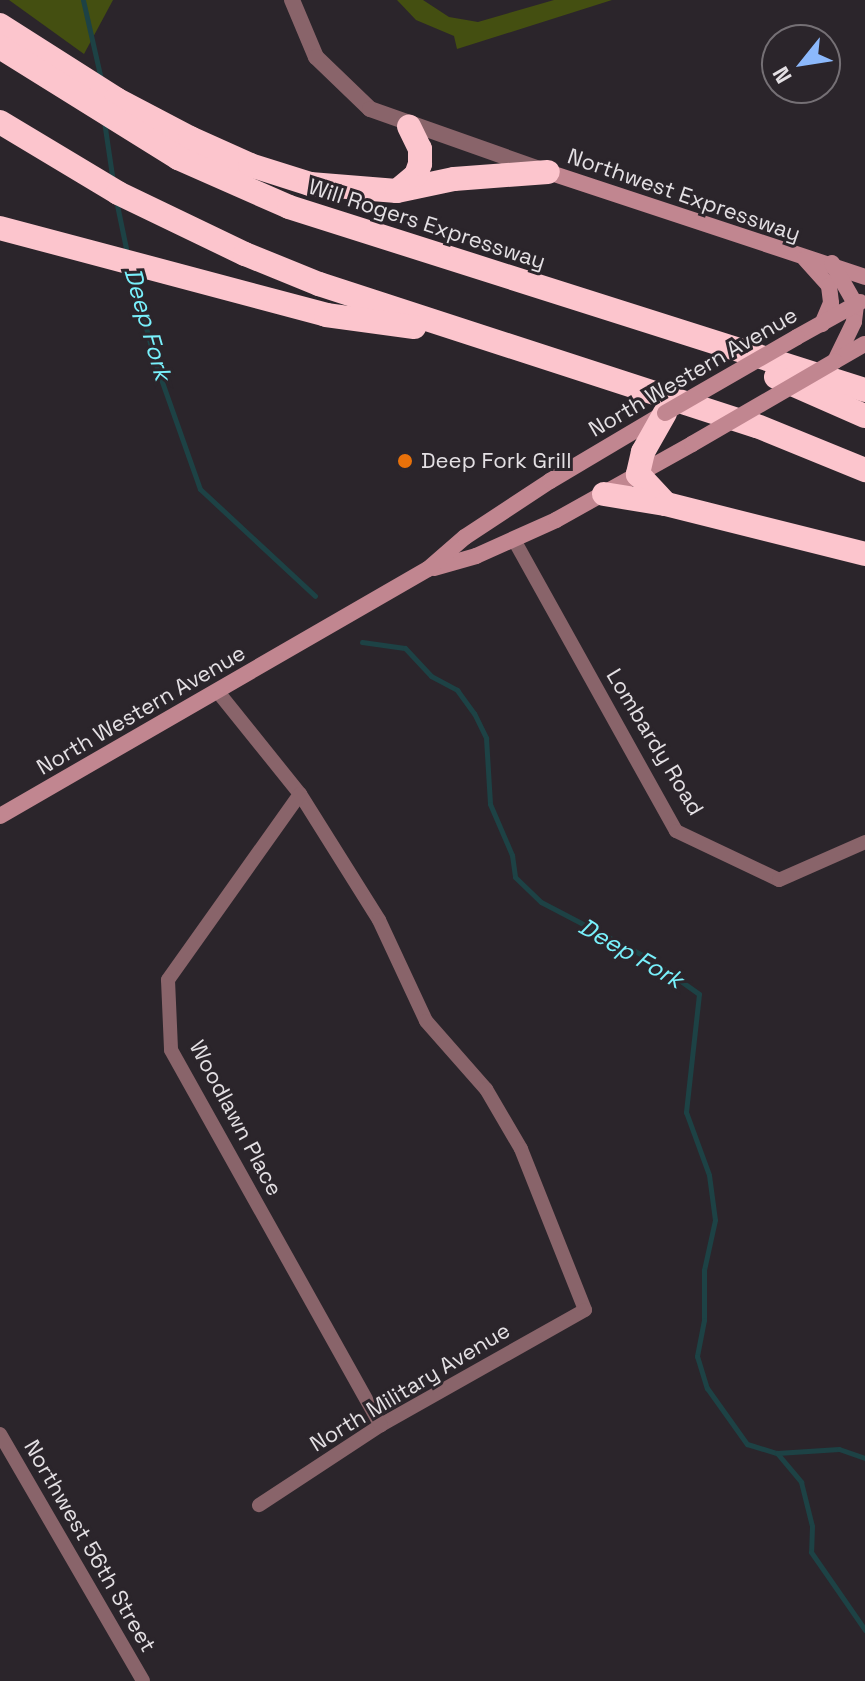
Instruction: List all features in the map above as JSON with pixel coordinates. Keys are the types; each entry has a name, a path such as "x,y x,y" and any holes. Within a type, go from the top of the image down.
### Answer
{"highway":[{"path":"0,25 40,63"},
{"name":"Will Rogers Expressway","path":"0,47 40,63 289,207 865,390"},
{"path":"0,122 43,151 188,229 319,284 757,426 862,468"},
{"path":"397,191 416,175 420,164 420,149 409,126"},
{"path":"184,148 310,184 397,191 454,179 548,172"},
{"path":"0,228 326,315 482,337"},
{"path":"663,327 865,416"},
{"path":"654,424 638,474 666,504"},
{"path":"604,494 666,504 865,554"}],"main road":[{"name":"Northwest Expressway","path":"548,172 805,259 831,262 865,277"},
{"name":"Northwest Expressway","path":"805,259 829,286 831,303 822,324"},
{"path":"831,262 860,302 841,355"},
{"name":"North Western Avenue","path":"0,816 428,569 465,537 860,302"},
{"name":"North Western Avenue","path":"428,569 514,540 604,494 841,355 865,344"}],"street":[{"path":"292,0 299,26 327,71 370,109 409,126 548,172"},
{"name":"Lombardy Road","path":"514,540 676,831 779,880 865,842"},
{"path":"218,692 300,794"},
{"name":"North Military Avenue","path":"259,1505 381,1425 585,1310 521,1149 486,1089 426,1021 379,920 300,794"},
{"name":"Woodlawn Place","path":"300,794 168,980 171,1050 381,1425"},
{"name":"Northwest 56th Street","path":"0,1434 143,1681"}],"green space":[{"path":"9,0 113,0 84,54"},
{"path":"397,0 423,0 449,17 478,22 554,0 612,0 457,49 454,36 416,20"}],"waterway":[{"name":"Deep Fork","path":"83,0 101,79"},
{"name":"Deep Fork","path":"104,121 113,182"},
{"name":"Deep Fork","path":"116,200 127,253"},
{"name":"Deep Fork","path":"131,270 155,362 200,489 315,596"},
{"name":"Deep Fork","path":"362,642 405,648 431,676 457,690 474,713 486,738 490,804 512,855 515,877 541,902 650,959 699,994 686,1112 709,1175 715,1220 704,1270 704,1320 697,1356 707,1388 747,1444 777,1453 801,1482 812,1526 811,1552 865,1630"},
{"path":"777,1453 839,1449 865,1458"}],"place":[{"name":"Deep Fork Grill","path":"405,461"}]}
